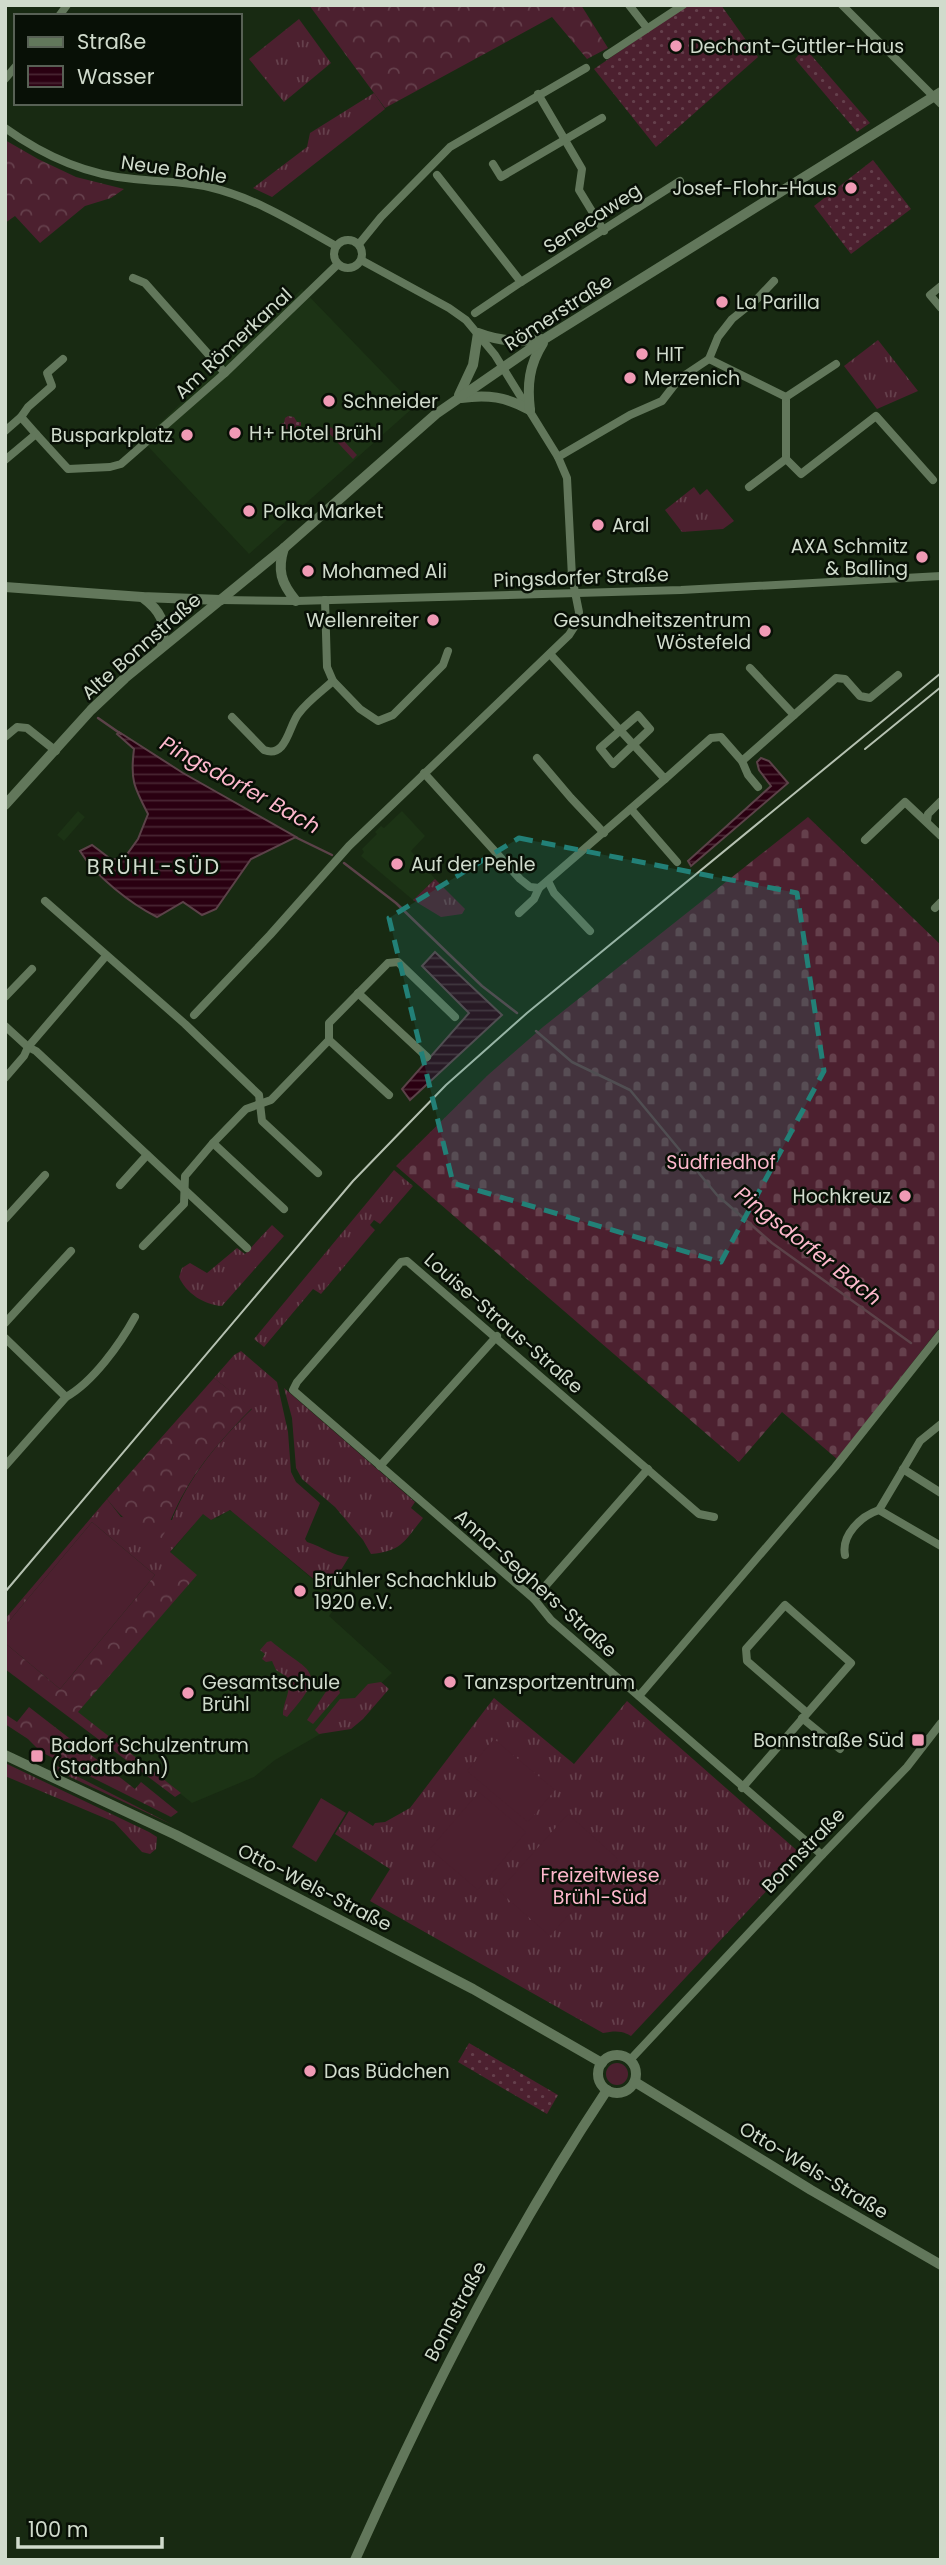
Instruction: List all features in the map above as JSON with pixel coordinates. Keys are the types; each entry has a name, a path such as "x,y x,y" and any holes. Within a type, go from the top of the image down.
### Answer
{"main road":[{"name":"Römerstraße","path":"222,600 412,433 458,398 547,338 938,98"},
{"path":"530,410 494,395 458,398 473,365 478,333 495,340 510,342 547,338"},
{"path":"530,410 527,389 529,376 535,356 547,338"},
{"path":"284,548 279,563 281,579 296,601"},
{"path":"5,587 222,600"},
{"path":"142,597 160,614 165,634 162,646"},
{"name":"Alte Bonnstraße","path":"5,805 91,710 162,646 222,600"},
{"name":"Otto-Wels-Straße","path":"5,1755 188,1841 473,1989 602,2063"},
{"path":"619,2055 630,2060 636,2070 635,2081 623,2092 607,2090 600,2080 602,2063 619,2055"},
{"name":"Otto-Wels-Straße","path":"635,2081 811,2190 941,2265"},
{"name":"Bonnstraße","path":"355,2560 402,2455 480,2300 543,2189 607,2090"}],"street":[{"path":"629,5 647,28"},
{"path":"607,55 683,5"},
{"path":"842,5 938,98"},
{"path":"359,244 381,217 450,147 586,68"},
{"path":"538,94 582,169 579,190 604,230"},
{"path":"493,164 501,177 602,118"},
{"name":"Neue Bohle","path":"5,128 31,146 82,169 136,180 175,181 238,195 273,210 336,246"},
{"path":"437,175 521,282 475,313"},
{"name":"Senecaweg","path":"521,282 680,181"},
{"path":"347,239 359,244 362,250 361,260 351,268 338,264 334,256 336,246 347,239"},
{"path":"194,1015 349,846 575,628 579,612 572,577 567,478 558,457 530,410 478,333 449,308 361,260"},
{"name":"Am Römerkanal","path":"21,417 62,464 74,470 121,464 225,373 338,264"},
{"path":"133,278 145,283 225,373"},
{"path":"558,457 630,415 662,401 679,379 709,359 718,337 732,319 774,281"},
{"path":"941,286 930,295 941,308"},
{"path":"5,431 52,386 47,373 63,359"},
{"path":"709,359 786,397"},
{"path":"786,397 836,364"},
{"path":"786,397 786,458 801,474 876,416 933,480"},
{"path":"5,460 36,435"},
{"path":"749,487 786,458"},
{"name":"Pingsdorfer Straße","path":"222,600 296,601 576,593 941,576"},
{"path":"325,600 327,667 333,681 370,718 378,721 386,719 443,665 448,651"},
{"path":"550,654 665,779"},
{"path":"750,667 794,715"},
{"path":"742,761 836,678 845,679 860,696 870,698 898,675"},
{"path":"232,718 264,750 275,750 286,740 298,713 333,681"},
{"path":"638,715 650,729 632,745 613,764 600,748 638,715"},
{"path":"5,737 17,727 27,728 56,751"},
{"path":"519,913 534,900 539,888 711,738 717,735 721,737 742,761 748,775 758,787"},
{"path":"537,758 604,833"},
{"path":"424,773 520,879 530,887 539,888"},
{"path":"865,840 905,802 941,836"},
{"path":"927,821 928,814 941,802"},
{"path":"631,809 677,862"},
{"path":"548,881 554,893 590,931"},
{"path":"45,901 195,1033 259,1095 262,1121 318,1172"},
{"path":"5,1078 24,1056 27,1047 106,957"},
{"path":"143,1246 184,1204 185,1177 213,1143 246,1109 271,1100 329,1040 330,1023 388,963 398,962 455,1017"},
{"path":"5,997 32,969"},
{"path":"358,993 427,1057"},
{"path":"5,1027 27,1047 36,1051 247,1248"},
{"path":"329,1040 389,1095"},
{"path":"213,1143 284,1209"},
{"path":"120,1185 148,1155"},
{"path":"5,1219 46,1175"},
{"path":"5,1324 71,1251"},
{"name":"Louise-Straus-Straße","path":"293,1390 297,1382 401,1262 407,1261 497,1336 699,1514 714,1517"},
{"path":"5,1466 66,1397 79,1390 125,1337 135,1317"},
{"path":"639,1696 835,1467 941,1333"},
{"path":"380,1466 497,1336"},
{"path":"5,1338 66,1397"},
{"name":"Anna-Seghers-Straße","path":"293,1390 534,1599 551,1620 742,1788 822,1855"},
{"path":"845,1555 847,1537 862,1519 879,1510 923,1437 938,1429"},
{"path":"534,1599 649,1469"},
{"path":"903,1469 941,1493"},
{"path":"879,1510 941,1546"},
{"path":"742,1788 804,1715 851,1663 785,1605 746,1649 747,1661 804,1715 840,1749"},
{"name":"Bonnstraße","path":"630,2060 907,1767 941,1723"}],"highlighted area":[{"path":"519,838 797,893 824,1071 721,1262 453,1183 389,918"}],"shaded area":[{"path":"302,289 415,406 249,554 142,440"},
{"path":"78,811 85,817 64,841 57,835"},
{"name":"Auf der Pehle","path":"402,811 425,836 411,851 435,879 413,900 361,856 364,852 362,849 377,834 375,832 381,826 384,828"},
{"path":"227,1510 233,1512 340,1602 329,1616 392,1673 338,1724 275,1760 254,1777 192,1803 77,1712 196,1575 170,1553 203,1513 218,1518"}],"green space":[{"path":"309,5 581,5 608,48 587,59 552,17 385,108"},
{"path":"687,5 721,5 758,57 656,147 594,69"},
{"path":"299,19 331,63 284,102 249,59"},
{"path":"805,48 870,123 857,132 795,59"},
{"path":"374,93 385,109 272,197 253,188 307,147 310,133"},
{"path":"5,140 76,177 124,189 111,198 85,206 40,243 15,216 5,223"},
{"path":"873,160 911,209 851,254 814,206"},
{"path":"878,340 918,391 877,409 844,366"},
{"path":"288,416 301,422 301,426 296,426 296,432 300,434 289,436 289,433 284,433 281,423 284,423"},
{"path":"331,427 357,455 353,459 327,431"},
{"path":"694,487 700,495 707,489 734,521 723,529 682,532 665,510"},
{"name":"Südfriedhof","path":"808,817 941,945 941,1326 837,1459 782,1412 739,1462 396,1166 488,1075 543,1027"},
{"path":"435,879 465,909 462,914 441,917 413,900"},
{"path":"394,1170 413,1186 380,1224 374,1220 370,1225 375,1230 321,1294 313,1289 264,1347 254,1339"},
{"path":"272,1225 284,1236 222,1306 202,1301 182,1283 179,1277 182,1268 190,1263 207,1273 237,1248 245,1254"},
{"path":"241,1351 277,1382 288,1432 291,1472 296,1482 320,1503 305,1539 333,1553 349,1557 328,1591 230,1510 211,1520 203,1514 170,1552 197,1575 155,1575 92,1522 5,1626 5,1619 107,1499 121,1517 172,1520 187,1489 206,1460 252,1409 214,1378 234,1355"},
{"path":"214,1378 252,1408 222,1439 196,1473 162,1538 145,1533 125,1519 107,1499"},
{"path":"284,1388 415,1502 411,1508 423,1518 402,1544 382,1553 371,1554 363,1540 335,1507 302,1479 296,1468 292,1418"},
{"path":"92,1522 155,1575 60,1689 5,1643 5,1626"},
{"path":"155,1575 197,1575 78,1712 181,1793 175,1797 5,1669 5,1643 60,1689"},
{"path":"271,1641 304,1666 311,1680 308,1689 287,1717 283,1715 283,1710 288,1688 287,1677 276,1670 272,1661 266,1662 262,1659 265,1654 260,1650"},
{"path":"381,1682 389,1689 351,1729 319,1734 315,1730 340,1699 355,1698 368,1684"},
{"path":"327,1690 339,1690 340,1693 313,1724 307,1720"},
{"name":"Freizeitwiese Brühl-Süd","path":"494,1698 574,1764 627,1701 801,1854 631,2036 617,2032 603,2033 370,1901 390,1869 335,1834 349,1811 373,1826 410,1808"},
{"path":"29,1707 135,1789 141,1782 178,1812 171,1817 41,1752 28,1739 5,1724 5,1714 17,1722"},
{"path":"494,1739 555,1790 528,1822 467,1771"},
{"path":"5,1763 149,1832 157,1837 156,1849 150,1854 142,1852 114,1822 5,1776"},
{"path":"55,1765 173,1825 53,1769"},
{"path":"479,1792 526,1832 478,1890 430,1849"},
{"path":"321,1798 346,1813 316,1862 292,1847"},
{"path":"568,1814 618,1859 550,1936 499,1891"},
{"path":"469,2043 558,2095 547,2114 458,2062"},
{"path":"617,2063 625,2066 628,2074 625,2082 617,2085 609,2082 606,2074 609,2066"}],"water":[{"path":"119,732 183,773 296,837 251,859 216,909 202,915 183,902 157,917 125,897 104,879 80,851 92,845 112,860 125,857 138,839 148,814 134,783 134,749 117,734"},
{"path":"761,758 769,761 788,783 691,866 688,861 771,786 759,770 757,762"},
{"path":"435,952 502,1015 410,1100 402,1089 469,1013 422,966"}],"waterway":[{"name":"Pingsdorfer Bach","path":"98,718 121,734"},
{"name":"Pingsdorfer Bach","path":"295,837 332,855"},
{"name":"Pingsdorfer Bach","path":"344,863 396,903 482,986 517,1013"},
{"name":"Pingsdorfer Bach","path":"536,1031 572,1062 630,1090 717,1195 772,1243 911,1343"}],"tram line":[{"path":"5,1592 353,1181 446,1085 527,1013 941,673"},
{"path":"865,749 941,687"}],"place":[{"name":"Dechant-Güttler-Haus","path":"676,46"},
{"name":"Josef-Flohr-Haus","path":"851,188"},
{"name":"La Parilla","path":"722,302"},
{"name":"HIT","path":"642,354"},
{"name":"Merzenich","path":"630,378"},
{"name":"Schneider","path":"329,401"},
{"name":"H+ Hotel Brühl","path":"235,433"},
{"name":"Busparkplatz","path":"187,435"},
{"name":"Polka Market","path":"249,511"},
{"name":"Aral","path":"598,525"},
{"name":"AXA Schmitz & Balling","path":"922,557"},
{"name":"Mohamed Ali","path":"308,571"},
{"name":"Wellenreiter","path":"433,620"},
{"name":"Gesundheitszentrum Wöstefeld","path":"765,631"},
{"name":"Auf der Pehle","path":"397,864"},
{"name":"Hochkreuz","path":"905,1196"},
{"name":"Brühler Schachklub 1920 e.V.","path":"300,1591"},
{"name":"Tanzsportzentrum","path":"450,1682"},
{"name":"Gesamtschule Brühl","path":"188,1693"},
{"name":"Bonnstraße Süd","path":"918,1740"},
{"name":"Badorf Schulzentrum (Stadtbahn)","path":"37,1756"},
{"name":"Das Büdchen","path":"310,2071"}],"district":[{"name":"BRÜHL-SÜD","path":"154,867"}]}
